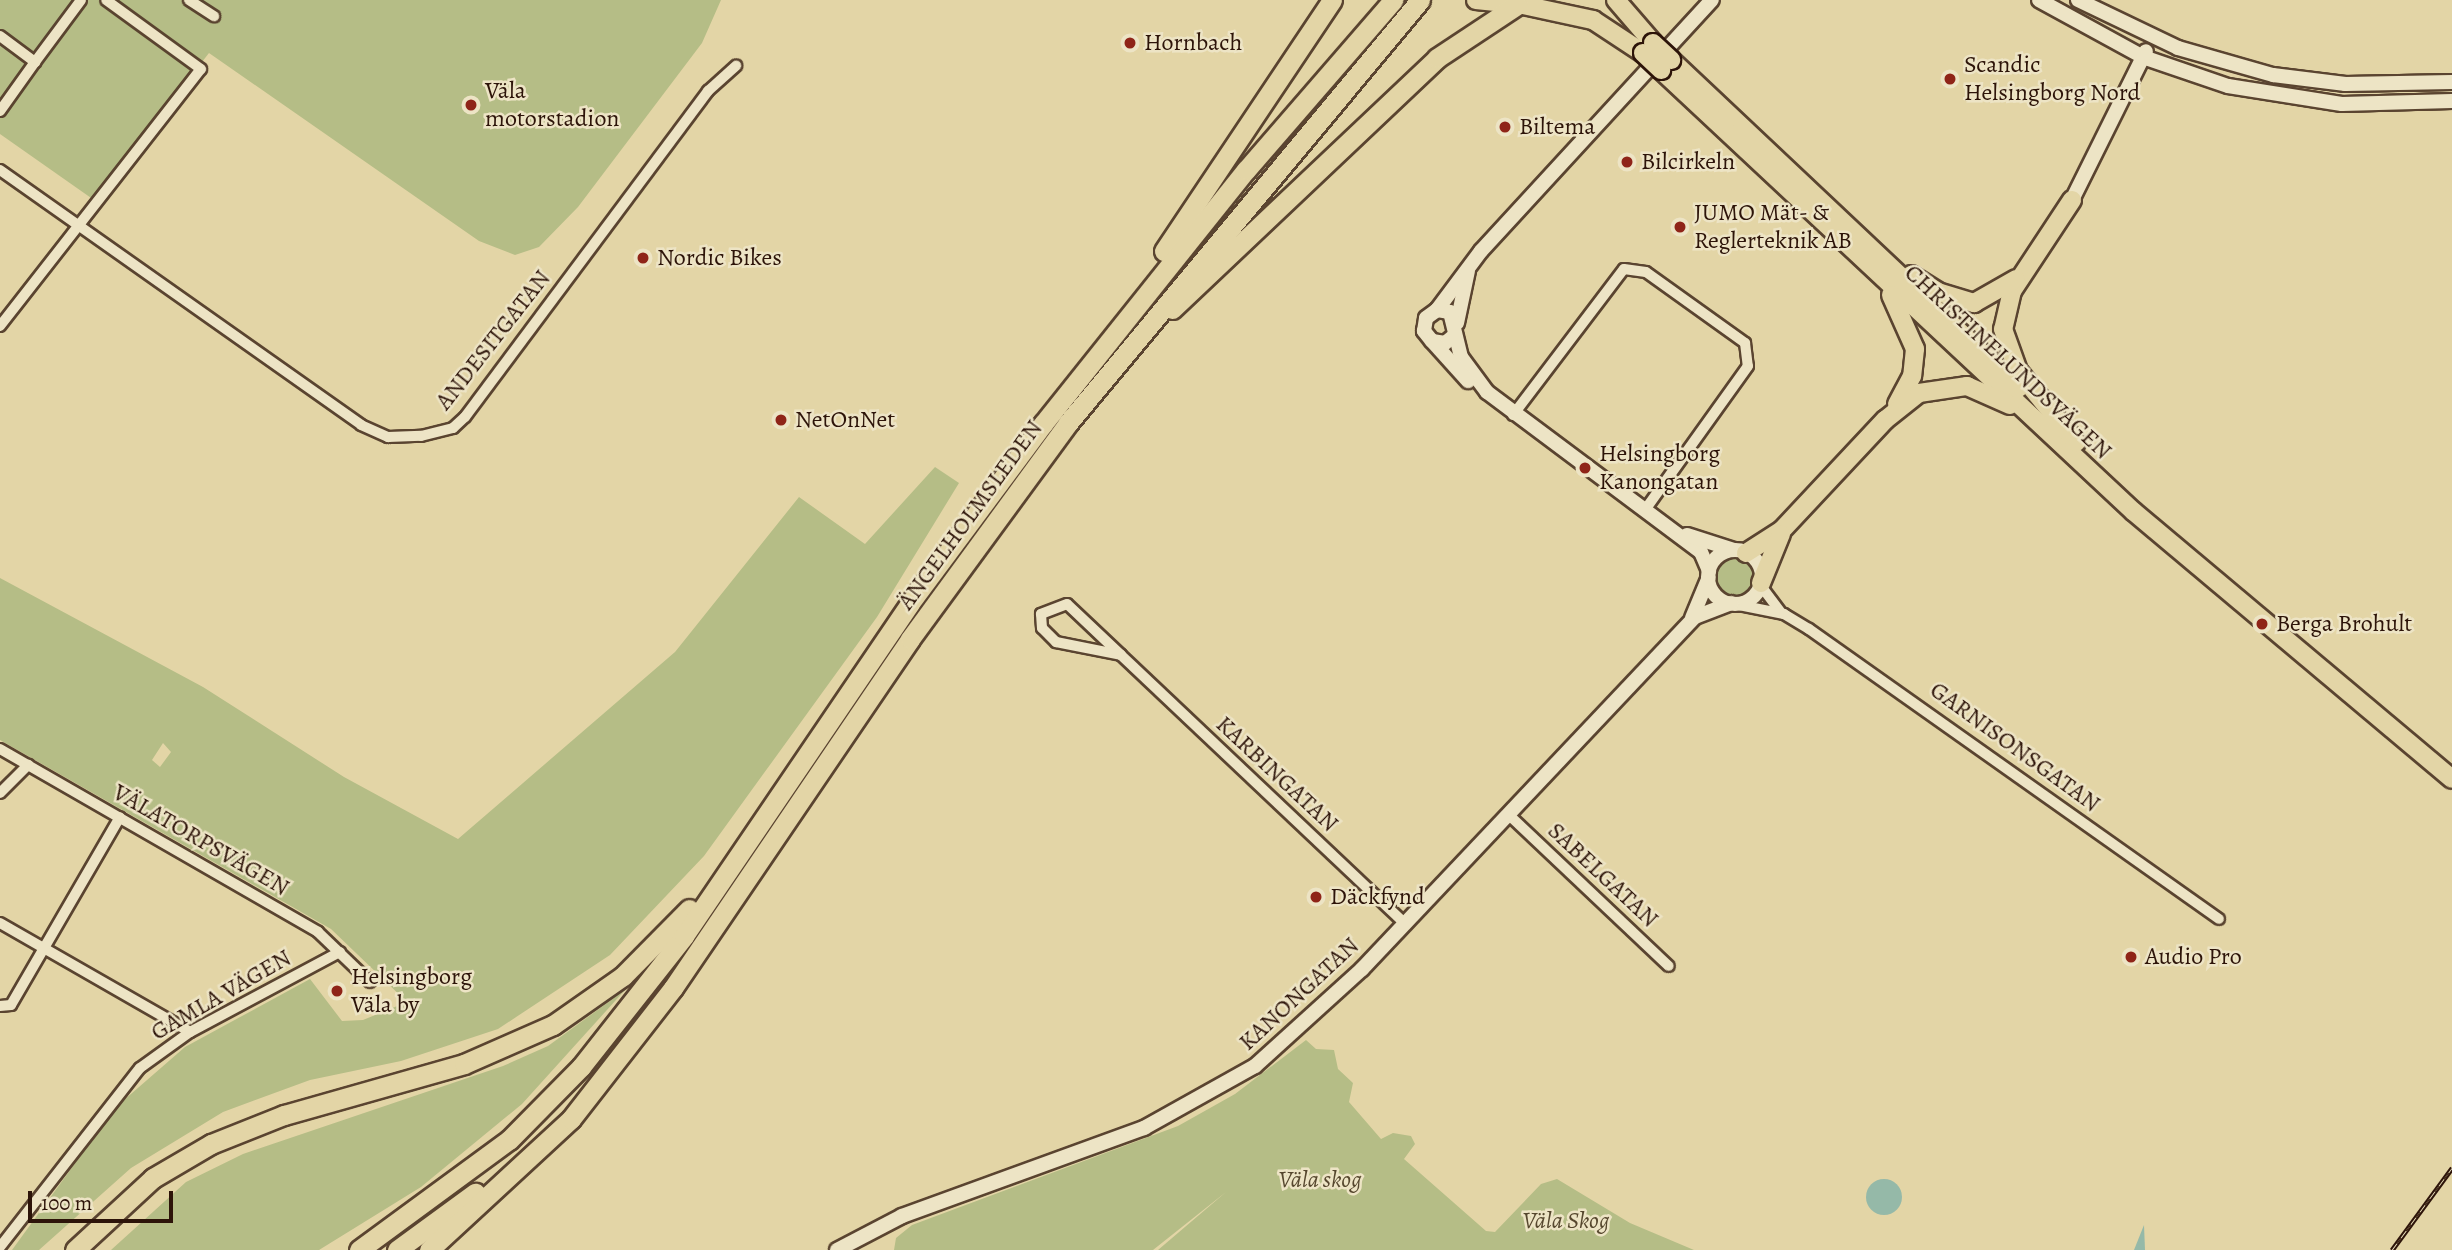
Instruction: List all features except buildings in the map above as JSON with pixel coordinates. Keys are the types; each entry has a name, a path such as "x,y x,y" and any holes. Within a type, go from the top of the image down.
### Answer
{"highway":[{"path":"1074,385 1098,340 1194,209 1332,0"},
{"name":"ÄNGELHOLMSLEDEN","path":"738,857 910,603 1074,385 1393,0"},
{"name":"ÄNGELHOLMSLEDEN","path":"595,1087 673,988 926,617 1116,363 1420,0"},
{"path":"1116,363 1437,58 1520,5"},
{"path":"75,1250 145,1185 211,1144 284,1115 485,1057 573,1013 652,949 738,857"},
{"path":"359,1250 509,1140 581,1068 738,857"},
{"path":"397,1250 512,1164 595,1087"},
{"path":"429,1250 543,1147 595,1087"}],"main road":[{"name":"CHRISTINELUNDSVÄGEN","path":"1476,0 1520,5 1593,20 1648,48"},
{"path":"1520,5 1542,0"},
{"name":"CHRISTINELUNDSVÄGEN","path":"1616,0 1648,48 1842,241 2099,479 2452,779"},
{"name":"CHRISTINELUNDSVÄGEN","path":"1666,65 1822,202 2076,442 2249,598 2452,764"},
{"path":"2072,200 2021,274 2004,313 2008,351 2076,442"},
{"path":"1822,202 1913,277 1952,298 1984,301 2021,274"},
{"path":"1842,241 1899,306 1914,341 1912,376 1885,420"},
{"path":"1743,552 1782,530 1885,420 1926,390 1978,389 2010,405 2099,479"},
{"path":"1761,584 1782,530"}],"street":[{"path":"0,111 80,0"},
{"path":"0,326 201,69 106,0"},
{"path":"190,0 214,16"},
{"path":"1666,527 1743,552 1760,568 1761,584 1747,601 1732,603 1715,594 1701,552 1666,527 1644,511 1513,415 1487,392 1468,381 1432,341 1424,324 1469,267 1712,0"},
{"path":"2039,0 2143,57 2228,86 2305,101 2381,106 2452,101"},
{"path":"2078,0 2152,37 2230,64 2307,80 2452,82"},
{"path":"0,36 35,62"},
{"path":"2072,200 2152,37"},
{"name":"ANDESITGATAN","path":"0,170 361,425 388,437 444,432 465,417 708,91 736,66"},
{"path":"1469,267 1456,329 1461,357 1487,392"},
{"path":"1513,415 1624,269 1646,272 1745,342 1748,366 1644,511"},
{"path":"1437,310 1456,329"},
{"path":"1432,341 1445,343 1456,329"},
{"path":"1709,574 1720,555 1743,552"},
{"name":"KANONGATAN","path":"1690,623 1709,574"},
{"name":"GARNISONSGATAN","path":"1761,584 1784,614 2219,919"},
{"name":"KANONGATAN","path":"837,1250 902,1216 1122,1137 1208,1097 1288,1040 1405,924 1690,623 1706,610 1732,603"},
{"name":"GARNISONSGATAN","path":"1732,603 1784,614"},
{"name":"KARBINGATAN","path":"1121,655 1056,642 1042,628 1041,614 1067,604 1121,655 1405,924"},
{"name":"VÄLATORPSVÄGEN","path":"0,749 318,932 370,982"},
{"path":"0,793 29,765"},
{"name":"SABELGATAN","path":"1508,814 1669,966"},
{"path":"0,1006 11,1005 120,817"},
{"path":"0,923 190,1032"},
{"name":"GAMLA VÄGEN","path":"0,1247 141,1068 190,1032 340,952"}],"green space":[{"name":"Väla motorstadion","path":"0,0 721,0 702,43 578,207 539,247 515,255 479,241 209,53 94,200 0,134"},
{"path":"935,467 959,483 877,617 704,856 610,955 498,1029 401,1061 310,1080 223,1112 131,1168 39,1250 12,1250 116,1107 185,1047 310,979 342,1021 363,1020 407,1002 331,929 0,740 0,578 203,687 344,777 458,839 675,652 799,497 865,544","holes":["163,743 171,752 160,767 152,760"]},
{"path":"1735,558 1749,563 1754,577 1749,591 1735,596 1721,591 1716,577 1721,563"},
{"path":"625,990 522,1104 421,1187 319,1250 111,1250 186,1182 243,1154 503,1066 548,1046"},
{"path":"1306,1040 1316,1049 1334,1050 1338,1069 1353,1083 1349,1102 1381,1139 1393,1133 1411,1136 1415,1144 1404,1159 1486,1231 1495,1232 1541,1184 1557,1179 1630,1223 1694,1250 1158,1250 1226,1192 1153,1250 894,1250 896,1238 912,1225 1178,1126 1235,1094"}],"shaded area":[{"path":"1884,1179 1897,1184 1902,1197 1897,1210 1884,1215 1871,1210 1866,1197 1871,1184"},
{"path":"2144,1225 2145,1250 2134,1250"}],"railway":[{"path":"2392,1250 2452,1168"}],"place":[{"name":"Hornbach","path":"1130,43"},
{"name":"Scandic Helsingborg Nord","path":"1950,79"},
{"name":"Väla motorstadion","path":"471,105"},
{"name":"Biltema","path":"1505,127"},
{"name":"Bilcirkeln","path":"1627,162"},
{"name":"JUMO Mät- & Reglerteknik AB","path":"1680,227"},
{"name":"Nordic Bikes","path":"643,258"},
{"name":"NetOnNet","path":"781,420"},
{"name":"Helsingborg Kanongatan","path":"1585,468"},
{"name":"Berga Brohult","path":"2262,624"},
{"name":"Däckfynd","path":"1316,897"},
{"name":"Audio Pro","path":"2131,957"},
{"name":"Helsingborg Väla by","path":"337,991"}],"park label":[{"name":"Väla skog","path":"1320,1180"},
{"name":"Väla Skog","path":"1566,1221"}]}
